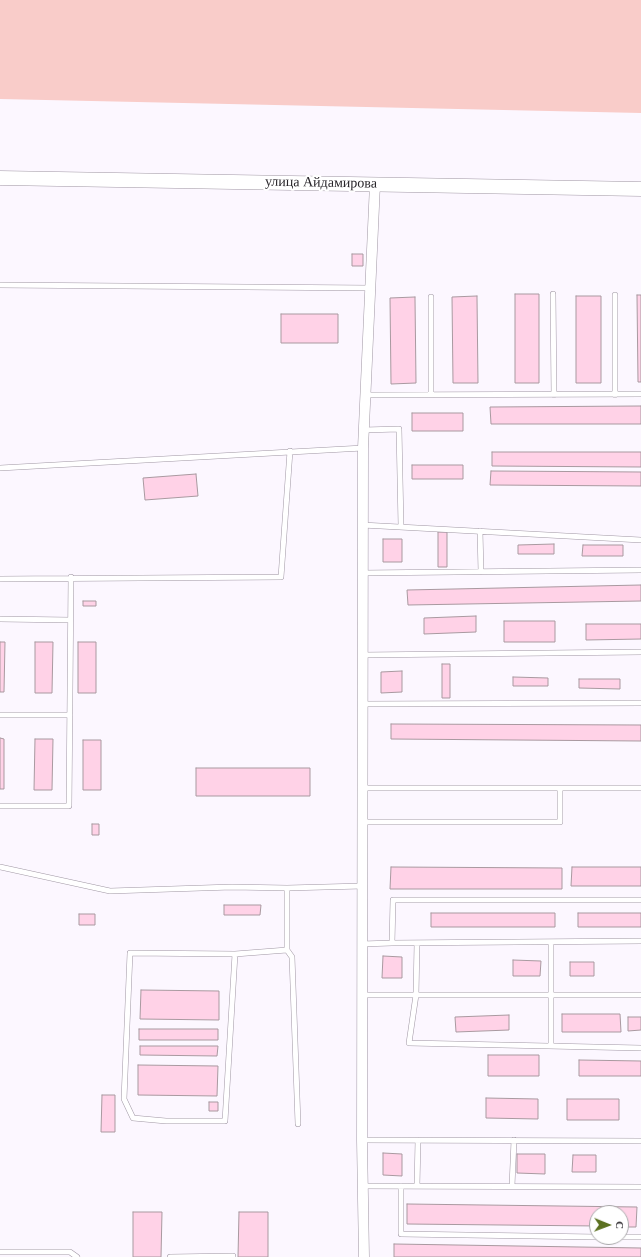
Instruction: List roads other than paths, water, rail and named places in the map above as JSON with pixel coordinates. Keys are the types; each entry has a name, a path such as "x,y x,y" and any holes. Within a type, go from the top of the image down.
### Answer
{"main road":[{"name":"улица Айдамирова","path":"0,178 641,189"}],"street":[{"path":"364,1257 362,1186 362,525 365,395 375,184"}],"lane":[{"path":"0,285 370,288"},
{"path":"553,294 554,395"},
{"path":"615,295 615,395"},
{"path":"431,297 431,395"},
{"path":"365,395 641,394"},
{"path":"364,430 399,429 401,526"},
{"path":"0,468 363,448"},
{"path":"0,578 281,577 290,451"},
{"path":"362,525 641,540"},
{"path":"480,531 481,572"},
{"path":"362,573 641,570"},
{"path":"0,806 69,806 71,577"},
{"path":"0,619 70,620"},
{"path":"362,655 641,652"},
{"path":"362,704 641,703"},
{"path":"0,715 70,715"},
{"path":"362,788 641,788"},
{"path":"362,822 560,822 560,788"},
{"path":"0,867 110,891 232,887 287,888 362,886"},
{"path":"287,888 287,950 292,957 298,1124"},
{"path":"392,943 393,900 641,900"},
{"path":"362,944 641,941"},
{"path":"551,942 551,1046"},
{"path":"417,943 416,995 408,1043 641,1048"},
{"path":"235,954 225,1121 166,1121 133,1118 124,1099 130,953 235,954 287,950"},
{"path":"362,995 641,995"},
{"path":"362,1140 641,1141"},
{"path":"417,1186 418,1140"},
{"path":"512,1186 514,1140"},
{"path":"362,1186 641,1187"},
{"path":"401,1186 401,1234 589,1237"},
{"path":"629,1237 641,1237"},
{"path":"0,1252 39,1255 70,1252 77,1257"},
{"path":"170,1257 233,1256"}]}
